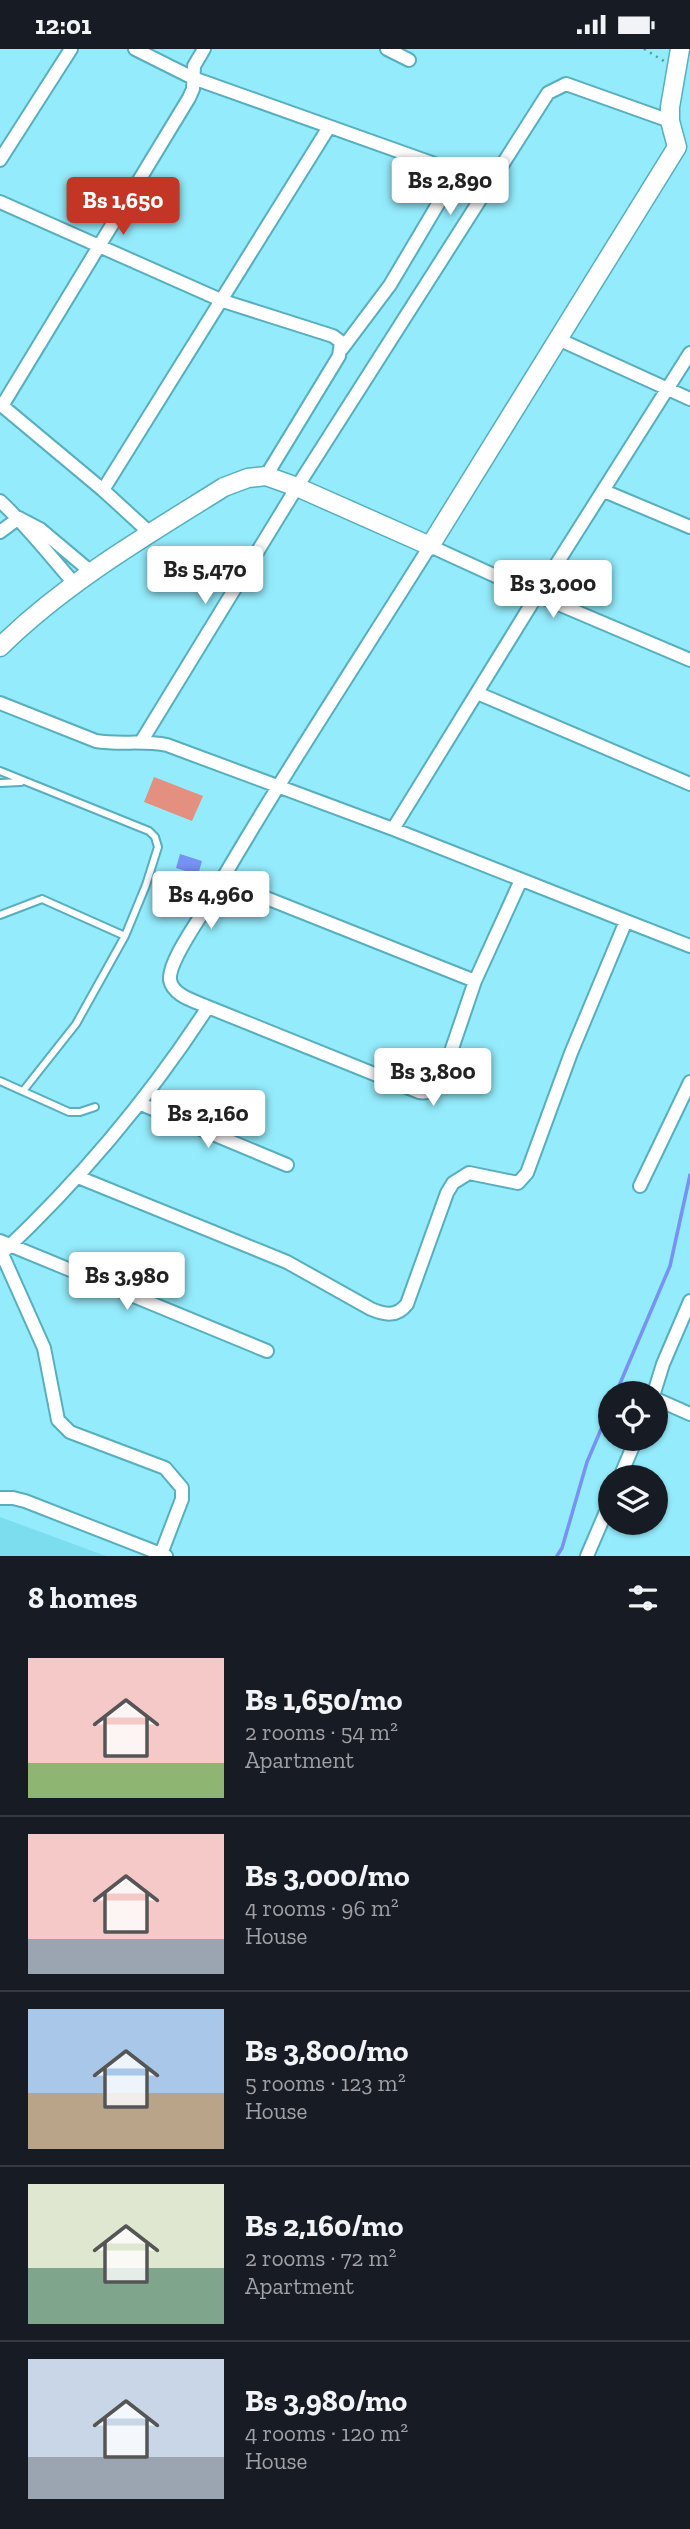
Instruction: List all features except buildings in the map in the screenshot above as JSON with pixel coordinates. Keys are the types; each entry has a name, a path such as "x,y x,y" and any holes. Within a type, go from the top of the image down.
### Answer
{"street":[{"path":"0,160 71,49"},
{"path":"135,49 193,78 457,172 500,169"},
{"path":"150,533 1,405 189,98 193,89 194,66 204,49"},
{"path":"387,49 409,60"},
{"path":"521,880 475,981 442,1078 434,1090 426,1093 208,1007 181,995 170,981 171,972 221,880 558,339 684,150 670,121 679,56"},
{"path":"141,742 297,487 548,93 566,83 670,121"},
{"path":"103,490 329,127"},
{"path":"266,476 341,349 390,285 457,172"},
{"path":"0,202 223,301 333,336 341,342 341,349"},
{"path":"558,339 690,399"},
{"path":"393,829 537,594 690,353"},
{"path":"0,647 27,620 90,571 223,487 248,478 266,476 297,487 690,660"},
{"path":"604,491 690,527"},
{"path":"0,502 19,518 40,529 90,571"},
{"path":"0,532 19,518"},
{"path":"19,518 27,531 74,583"},
{"path":"477,693 690,784"},
{"path":"0,702 96,741 167,745 393,829 690,946"},
{"path":"221,880 475,981"},
{"path":"78,1177 287,1262 383,1314 400,1311 407,1304 453,1183 469,1173 518,1183 527,1173 571,1053 626,921"},
{"path":"3,1249 78,1177 141,1104 208,1007"},
{"path":"640,1186 690,1082"},
{"path":"141,1104 287,1165"},
{"path":"3,1249 267,1351"},
{"path":"0,1498 25,1501 164,1555 183,1488 165,1468 62,1427 58,1420 44,1348 3,1249"},
{"path":"658,1381 690,1301"},
{"path":"668,1404 690,1413"},
{"path":"587,1556 598,1530"}],"lane":[{"path":"0,771 149,831 155,837 158,847 125,936 76,1024 23,1091"},
{"path":"0,783 23,781"},
{"path":"0,915 42,899 125,936"},
{"path":"0,1081 69,1112 95,1107"}],"path":[{"path":"644,49 662,60 679,56"}],"shaded area":[{"path":"154,777 203,796 192,821 144,802"},
{"path":"0,1517 106,1556 0,1556"}],"water":[{"path":"180,854 202,861 198,875 176,868"}],"waterway":[{"path":"621,1381 670,1266 690,1175"},
{"path":"557,1556 562,1548 587,1462 598,1436"}]}
